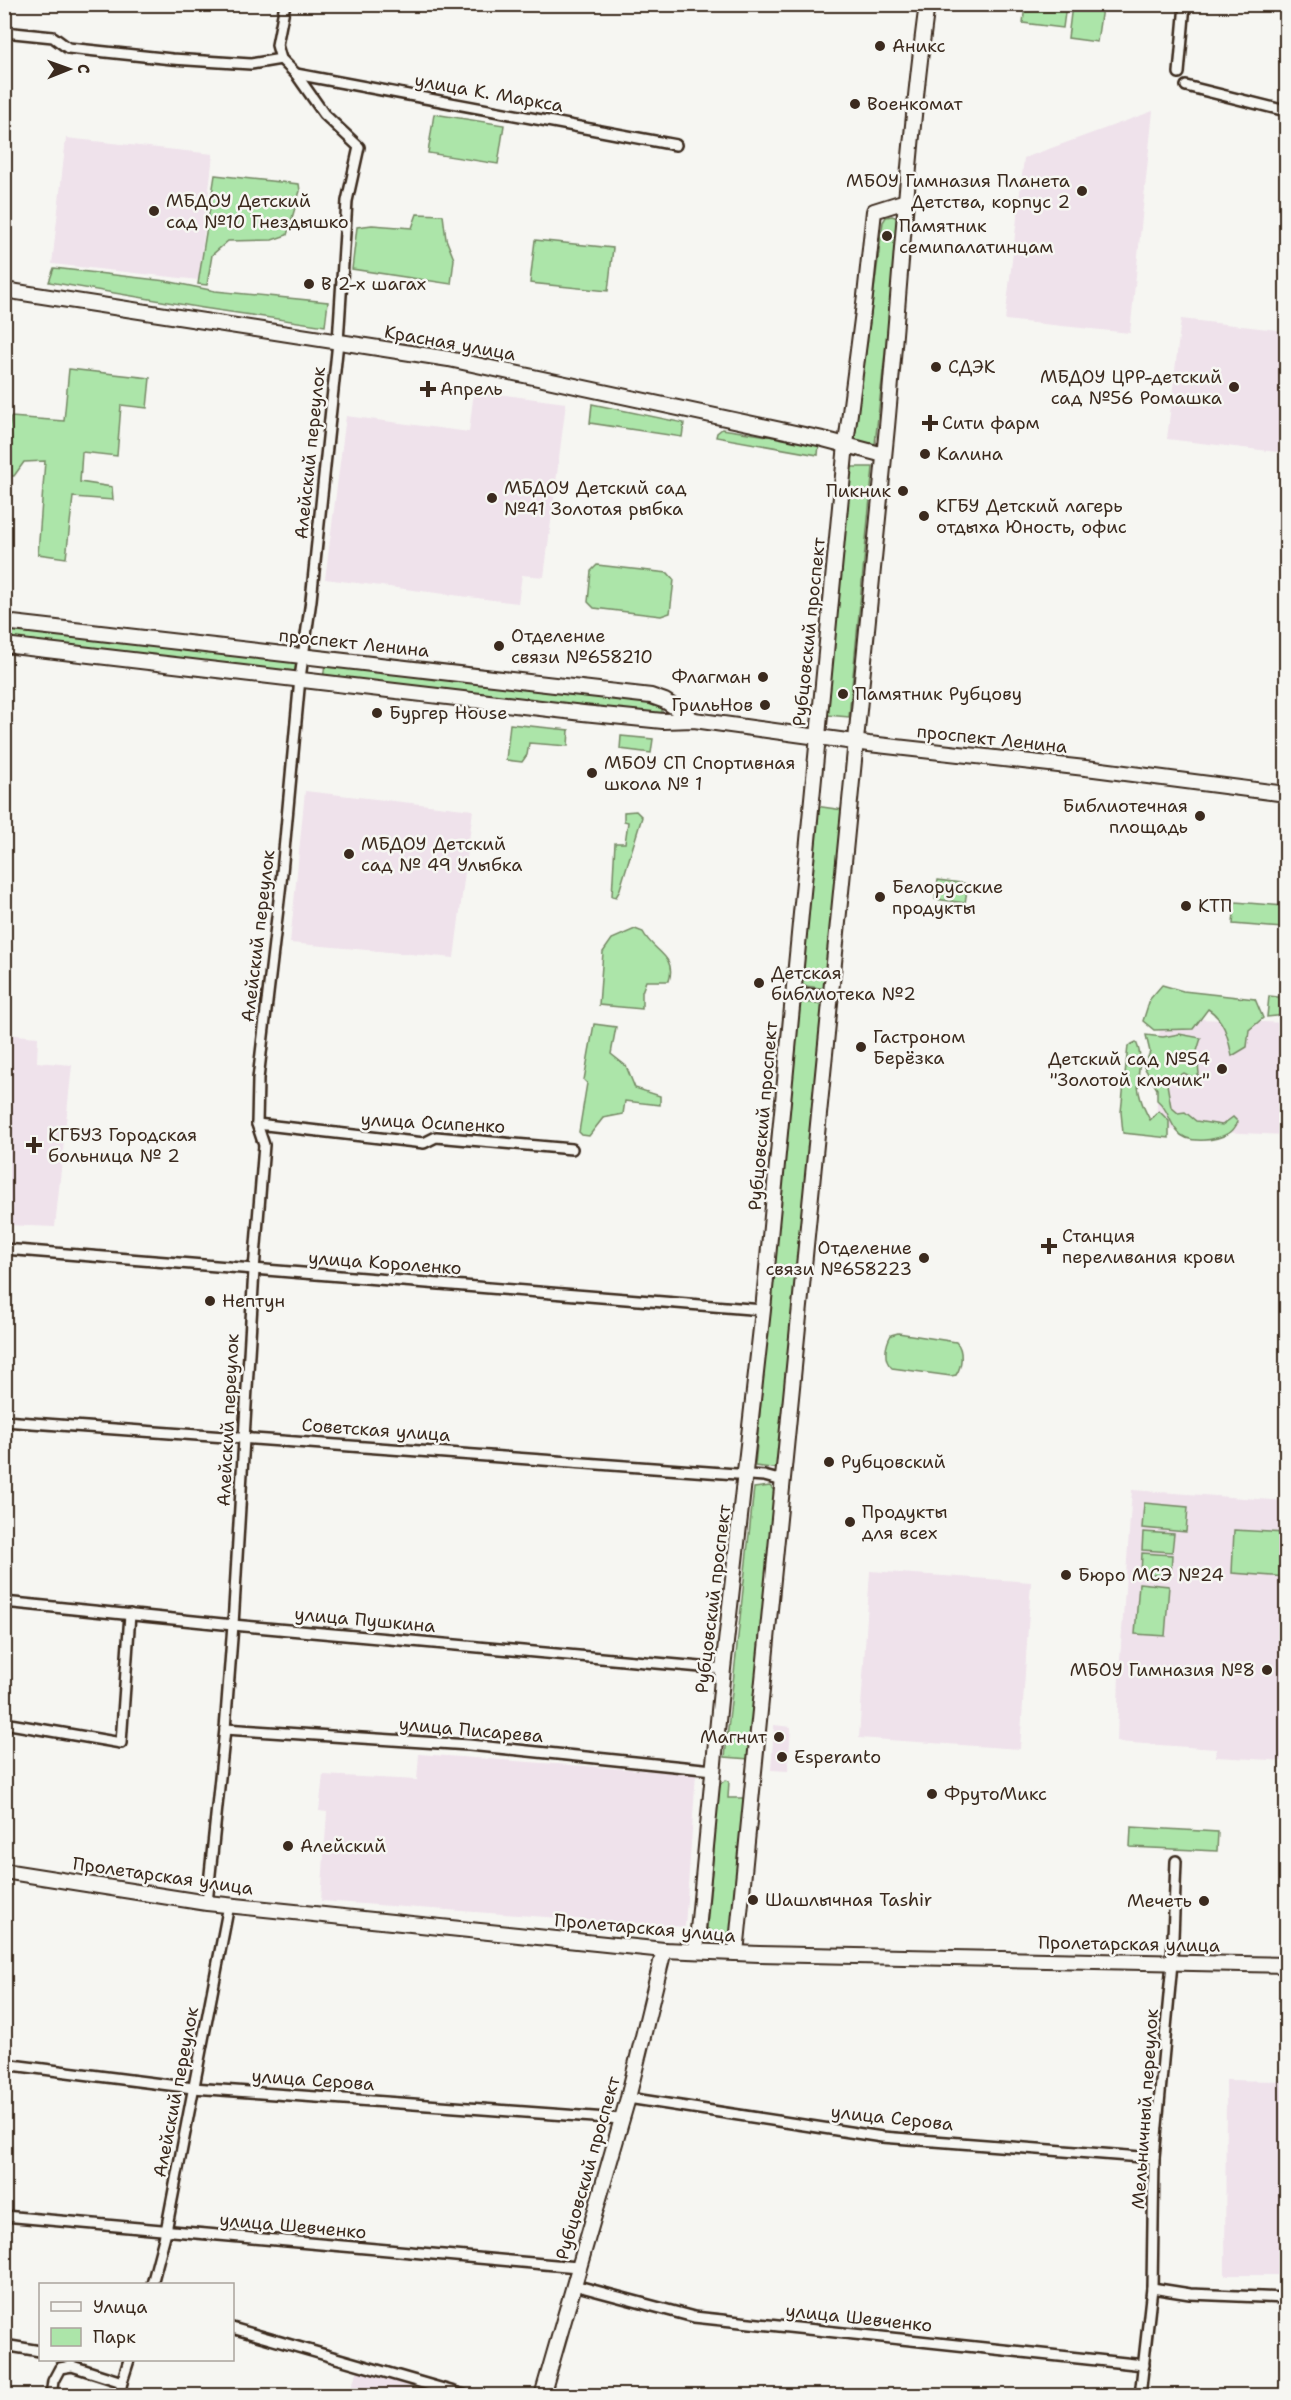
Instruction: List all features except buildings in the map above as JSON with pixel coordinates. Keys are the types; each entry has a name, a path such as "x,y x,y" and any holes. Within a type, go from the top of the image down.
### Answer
{"street":[{"path":"4,32 53,38 68,48 172,59 251,64 281,59 277,45 285,4"},
{"path":"736,1953 857,742 914,101 927,4"},
{"path":"1179,73 1185,4"},
{"name":"Алейский переулок","path":"207,1903 233,1625 254,1270 264,1145 257,1125 258,1079 338,342 347,201 359,147 324,114 296,74 281,59"},
{"name":"улица К. Маркса","path":"296,74 676,145"},
{"path":"1186,86 1287,111"},
{"name":"Рубцовский проспект","path":"696,1951 723,1669 763,1310 846,444 874,211 906,201"},
{"name":"Красная улица","path":"4,290 449,359 846,444 884,455"},
{"name":"проспект Ленина","path":"4,622 651,696 665,701 694,720"},
{"name":"проспект Ленина","path":"4,645 663,721 694,720 1287,794"},
{"path":"663,721 665,701"},
{"path":"793,993 830,996"},
{"name":"улица Осипенко","path":"257,1125 423,1143 436,1137 572,1149"},
{"name":"улица Короленко","path":"4,1249 763,1310"},
{"name":"Советская улица","path":"4,1421 746,1475 783,1481"},
{"name":"улица Пушкина","path":"4,1602 723,1669"},
{"path":"4,1723 121,1743 130,1614"},
{"name":"улица Писарева","path":"225,1729 469,1745 713,1770"},
{"name":"Мельничный переулок","path":"1140,2396 1152,2288 1154,2158 1173,1963 1176,1861"},
{"name":"Пролетарская улица","path":"4,1871 207,1903 664,1950 1287,1965"},
{"name":"Алейский переулок","path":"152,2283 166,2231 230,1905"},
{"name":"Рубцовский проспект","path":"542,2396 628,2098 664,1950"},
{"name":"улица Серова","path":"4,2064 193,2088 621,2119"},
{"name":"улица Серова","path":"628,2098 882,2138 1154,2158"},
{"name":"улица Шевченко","path":"4,2216 578,2267"},
{"name":"улица Шевченко","path":"574,2285 694,2318 1144,2365"},
{"path":"1152,2288 1190,2294 1287,2298"},
{"path":"234,2329 468,2396"},
{"path":"4,2345 39,2351"},
{"path":"64,2361 72,2366 122,2382"},
{"path":"119,2396 129,2361"},
{"path":"51,2396 53,2381 60,2367 72,2366"}],"shaded area":[{"name":"МБОУ Гимназия Планета Детства, корпус 2","path":"1153,111 1130,333 1005,320 1024,158"},
{"path":"66,138 213,154 199,280 52,264"},
{"path":"1181,319 1286,331 1286,453 1167,439"},
{"path":"474,391 566,403 544,577 522,575 518,603 325,579 346,416 469,432"},
{"path":"305,791 473,810 454,958 290,943"},
{"name":"Детский сад №54 \"Золотой ключик\"","path":"1160,1017 1286,1023 1286,1135 1156,1129"},
{"name":"КГБУЗ Городская больница № 2","path":"5,1034 38,1037 37,1062 72,1065 55,1227 5,1225"},
{"path":"1132,1490 1286,1501 1286,1761 1216,1757 1216,1749 1117,1742 1119,1673"},
{"path":"870,1571 1031,1582 1020,1749 859,1738"},
{"path":"774,1725 791,1727 788,1771 771,1770"},
{"path":"419,1754 696,1774 685,1927 321,1901 327,1812 319,1811 323,1775 417,1780"},
{"path":"1226,2080 1286,2081 1286,2275 1225,2275"},
{"path":"358,2370 411,2385 408,2395 348,2395"}],"green space":[{"path":"1025,5 1066,5 1063,28 1023,23"},
{"path":"1072,5 1102,8 1097,42 1068,38"},
{"path":"434,114 504,125 498,164 428,153"},
{"path":"4,130 12,131 5,200"},
{"path":"215,175 299,184 300,191 287,235 272,240 228,241 212,255 207,285 198,284"},
{"path":"417,214 443,215 446,239 454,259 451,284 352,269 357,227 372,225 412,228"},
{"path":"886,217 898,218 899,226 875,444 854,441 883,222"},
{"path":"535,240 613,248 608,291 530,283"},
{"path":"54,268 166,281 215,291 328,302 325,326 49,282"},
{"path":"69,369 150,378 147,408 121,405 117,456 82,452 80,482 112,487 113,500 73,497 66,558 38,554 45,461 24,462 14,476 5,476 5,452 11,417 64,421"},
{"path":"592,404 684,423 682,437 590,423"},
{"path":"722,429 819,444 818,455 716,437"},
{"path":"851,467 873,467 849,717 827,715"},
{"path":"597,565 668,573 674,580 670,613 661,616 594,608 588,602 591,571"},
{"path":"5,625 297,659 295,675 5,641"},
{"path":"325,665 657,704 662,709 662,713 658,716 323,679"},
{"path":"510,724 569,730 568,746 529,743 527,755 522,762 506,760"},
{"path":"621,736 653,739 651,753 620,749"},
{"path":"815,806 843,810 826,989 799,985"},
{"path":"636,811 642,817 619,892 616,897 612,896 615,843 625,843 628,822 624,821 624,812"},
{"path":"938,880 968,884 965,903 935,899"},
{"path":"1235,902 1284,906 1283,928 1233,924"},
{"path":"635,929 643,932 667,959 671,972 669,981 646,981 642,992 642,1009 599,1005 603,952 612,939"},
{"path":"1162,985 1183,991 1255,999 1263,1018 1249,1030 1247,1047 1232,1056 1222,1024 1208,1009 1193,1029 1154,1030 1143,1021 1150,999"},
{"path":"1269,996 1286,998 1286,1015 1267,1017"},
{"path":"798,1002 824,1004 780,1469 755,1466"},
{"path":"594,1024 616,1027 611,1054 626,1066 635,1088 660,1096 660,1105 625,1101 623,1114 603,1118 589,1136 579,1132 587,1083 584,1080"},
{"path":"1179,1034 1201,1038 1197,1051 1199,1074 1194,1078 1184,1073 1171,1078 1167,1084 1171,1107 1178,1113 1185,1112 1196,1121 1222,1125 1233,1117 1238,1122 1232,1131 1223,1136 1209,1140 1194,1140 1182,1135 1174,1127 1157,1100 1157,1089 1144,1067 1150,1052 1146,1035 1163,1037"},
{"path":"1136,1042 1140,1057 1138,1084 1141,1100 1150,1120 1159,1111 1169,1121 1169,1138 1123,1133 1121,1112 1128,1046"},
{"path":"898,1333 956,1342 959,1345 961,1358 956,1375 892,1368 887,1361 886,1347 891,1335"},
{"path":"770,1486 776,1493 749,1759 725,1757 754,1488"},
{"path":"1144,1503 1188,1507 1186,1532 1142,1528"},
{"path":"1234,1530 1286,1533 1286,1577 1232,1573"},
{"path":"1143,1532 1174,1534 1172,1552 1142,1550"},
{"path":"1142,1553 1172,1555 1171,1576 1141,1574"},
{"path":"1139,1583 1169,1586 1165,1636 1135,1634"},
{"path":"729,1781 728,1798 746,1798 732,1932 716,1935 707,1928 719,1789 721,1783"},
{"path":"1131,1827 1218,1832 1217,1851 1130,1847"}],"place":[{"name":"Аникс","path":"880,46"},
{"name":"Военкомат","path":"855,104"},
{"name":"МБОУ Гимназия Планета Детства, корпус 2","path":"1082,191"},
{"name":"МБДОУ Детский сад №10 Гнездышко","path":"154,211"},
{"name":"Памятник семипалатинцам","path":"887,236"},
{"name":"В 2-х шагах","path":"309,284"},
{"name":"СДЭК","path":"936,367"},
{"name":"МБДОУ ЦРР-детский сад №56 Ромашка","path":"1234,387"},
{"name":"Апрель","path":"428,389"},
{"name":"Сити фарм","path":"930,423"},
{"name":"Калина","path":"925,454"},
{"name":"Пикник","path":"903,491"},
{"name":"МБДОУ Детский сад №41 Золотая рыбка","path":"492,498"},
{"name":"КГБУ Детский лагерь отдыха Юность, офис","path":"924,516"},
{"name":"Отделение связи №658210","path":"499,646"},
{"name":"Флагман","path":"763,677"},
{"name":"Памятник Рубцову","path":"843,694"},
{"name":"ГрильНов","path":"765,705"},
{"name":"Бургер House","path":"377,713"},
{"name":"МБОУ СП Спортивная школа № 1","path":"592,773"},
{"name":"Библиотечная площадь","path":"1200,816"},
{"name":"МБДОУ Детский сад № 49 Улыбка","path":"349,854"},
{"name":"Белорусские продукты","path":"880,897"},
{"name":"КТП","path":"1186,906"},
{"name":"Детская библиотека №2","path":"759,983"},
{"name":"Гастроном Берёзка","path":"861,1047"},
{"name":"Детский сад №54 \"Золотой ключик\"","path":"1222,1069"},
{"name":"КГБУЗ Городская больница № 2","path":"34,1145"},
{"name":"Станция переливания крови","path":"1049,1246"},
{"name":"Отделение связи №658223","path":"924,1258"},
{"name":"Нептун","path":"210,1301"},
{"name":"Рубцовский","path":"829,1462"},
{"name":"Продукты для всех","path":"850,1522"},
{"name":"Бюро МСЭ №24","path":"1066,1575"},
{"name":"МБОУ Гимназия №8","path":"1267,1670"},
{"name":"Магнит","path":"779,1737"},
{"name":"Esperanto","path":"782,1757"},
{"name":"ФрутоМикс","path":"932,1794"},
{"name":"Алейский","path":"288,1846"},
{"name":"Шашлычная Tashir","path":"753,1900"},
{"name":"Мечеть","path":"1204,1901"}]}
